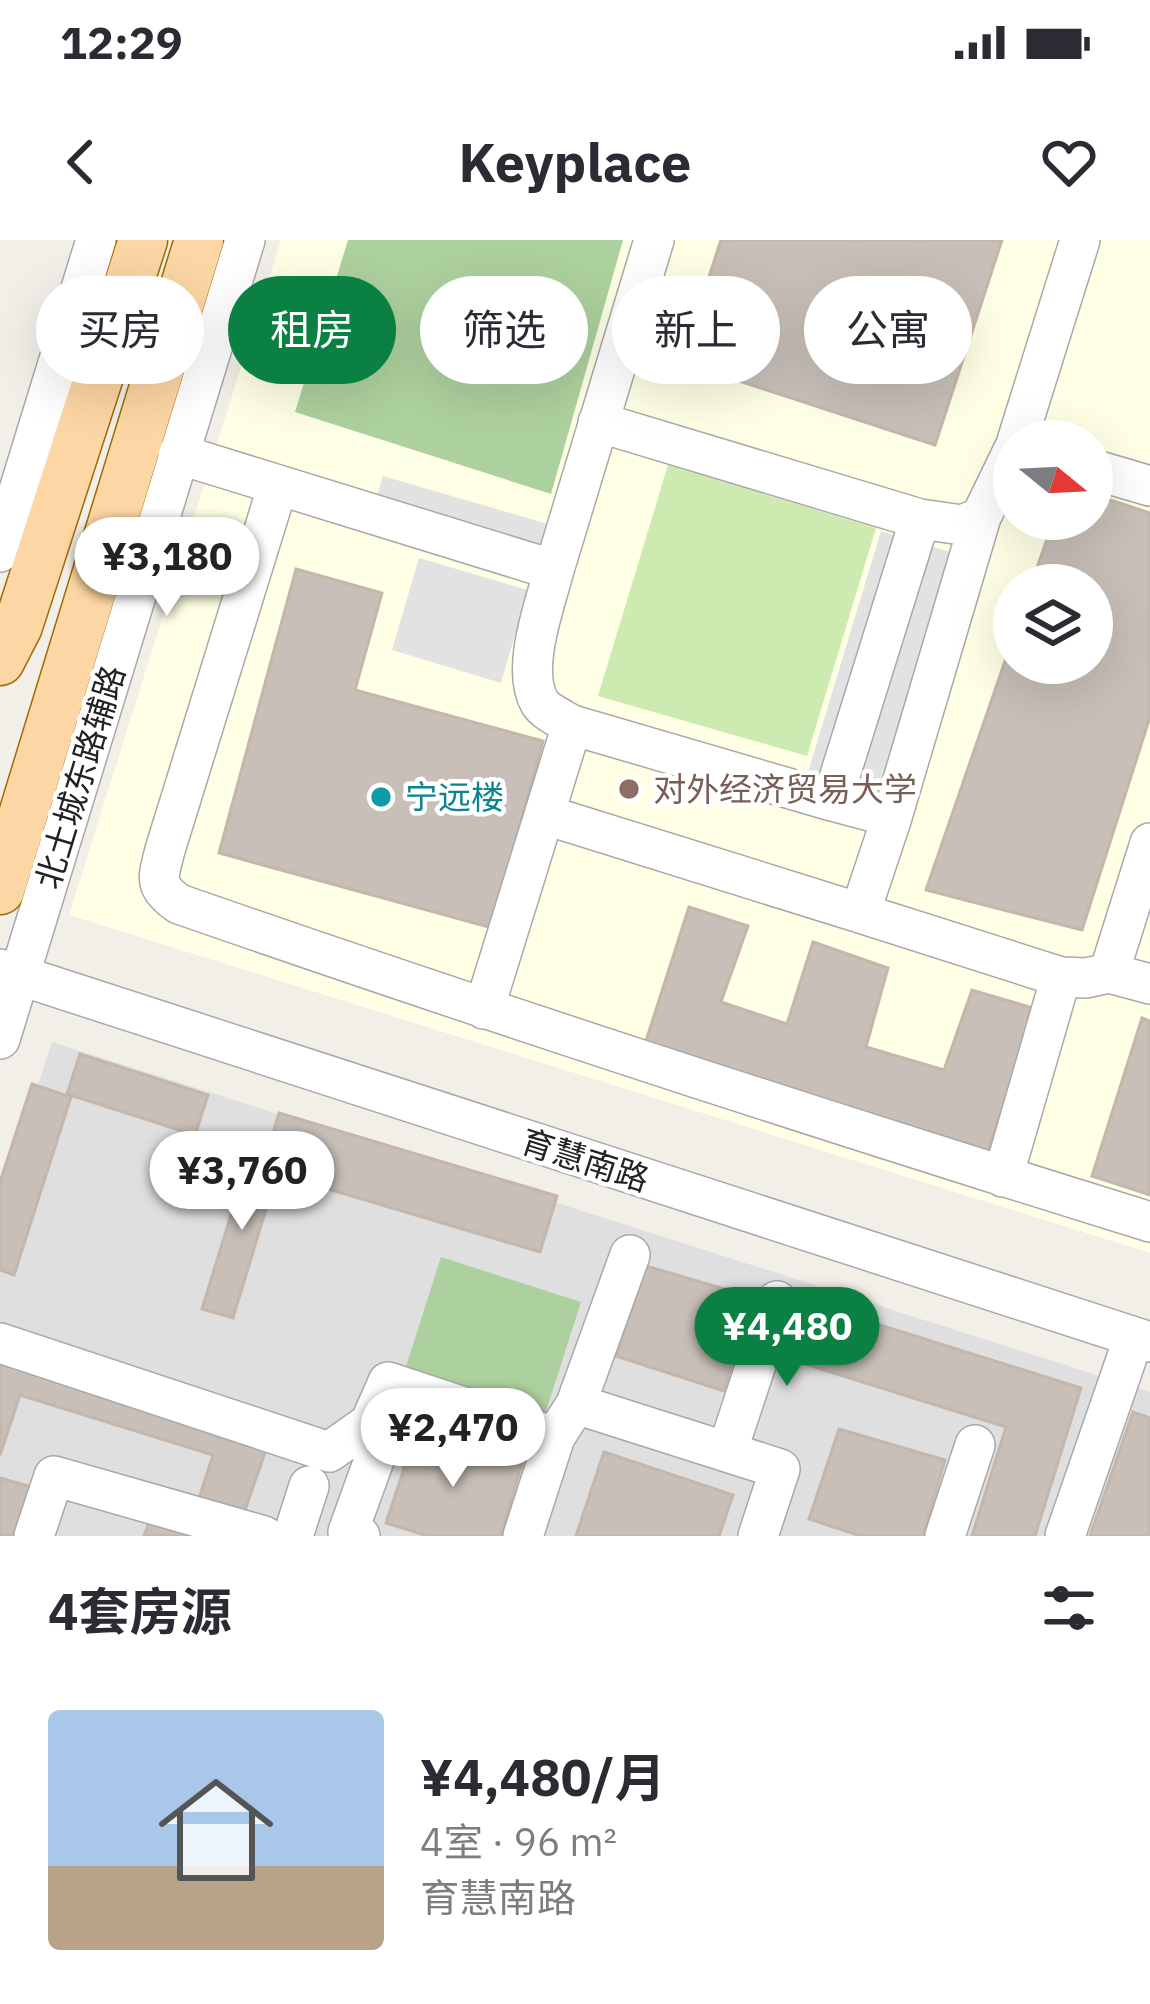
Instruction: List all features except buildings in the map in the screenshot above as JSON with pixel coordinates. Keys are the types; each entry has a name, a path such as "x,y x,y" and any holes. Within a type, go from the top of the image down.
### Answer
{"main road":[{"path":"0,661 18,626 143,240"},
{"path":"0,890 199,240"}],"street":[{"path":"0,552 96,240"},
{"name":"北土城东路辅路","path":"0,1039 10,973 245,240"},
{"path":"654,240 533,652 533,681 541,706 572,725 892,817"},
{"path":"1024,420 1080,240"},
{"path":"598,422 920,519 962,525 981,517"},
{"path":"178,454 554,570"},
{"path":"1113,475 1150,486"},
{"path":"278,485 158,878 164,894 179,904 484,1009 1150,1222"},
{"path":"860,913 981,517 993,492"},
{"path":"832,801 920,519"},
{"path":"484,1009 572,725"},
{"path":"546,815 1061,977 1109,973 1150,984"},
{"path":"1109,973 1150,843"},
{"name":"育慧南路","path":"10,973 1142,1339"},
{"path":"1004,1177 1061,977"},
{"path":"523,1536 630,1255"},
{"path":"727,1452 777,1301"},
{"path":"1065,1536 1142,1339"},
{"path":"0,1343 329,1452 370,1423 388,1382 727,1452 780,1469 758,1536"},
{"path":"360,1536 348,1532 401,1386"},
{"path":"945,1536 975,1444"},
{"path":"34,1536 54,1476 264,1536"},
{"path":"293,1536 309,1486"}],"shaded area":[{"name":"对外经济贸易大学","path":"281,240 1150,240 1150,1253 69,915 236,384 396,384 396,276 270,276"},
{"path":"383,476 548,524 540,553 374,505"},
{"path":"881,531 963,556 886,807 805,782"},
{"path":"419,558 528,590 501,683 392,650"},
{"path":"52,1042 1150,1392 1150,1536 0,1536 0,1201"}],"green space":[{"path":"348,240 623,240 588,363 588,276 420,276 420,384 582,384 551,494 295,412 304,384 396,384 396,276 337,276"},
{"path":"668,465 876,528 807,756 598,696"},
{"path":"441,1257 581,1302 541,1427 401,1382"}],"place":[{"name":"对外经济贸易大学","path":"629,789"},
{"name":"宁远楼","path":"381,797"}]}
